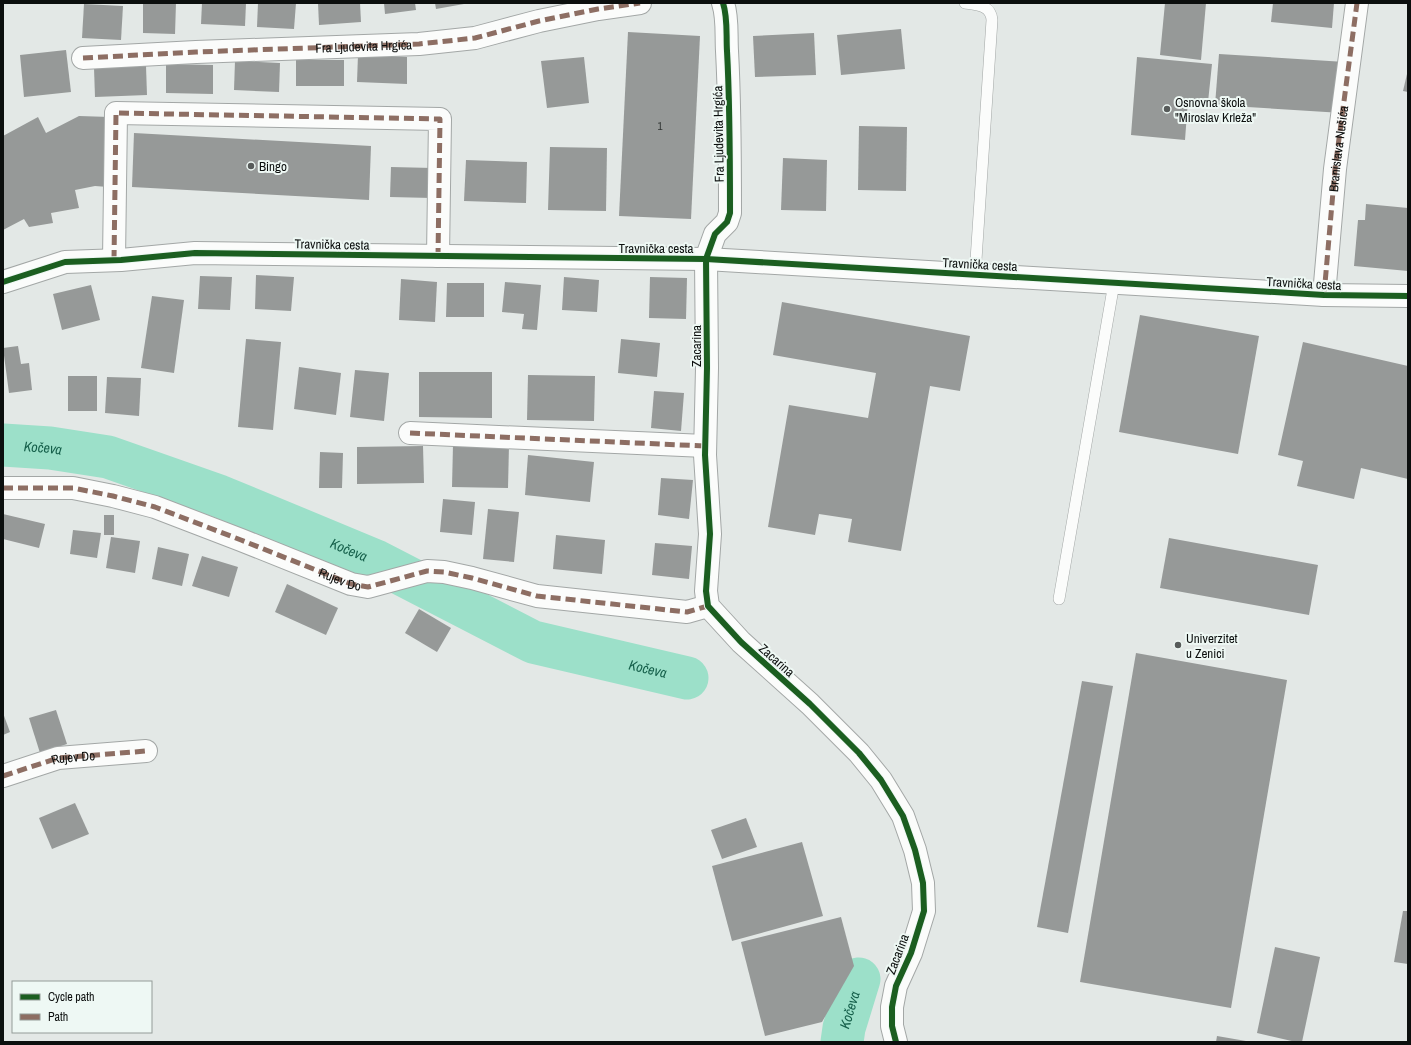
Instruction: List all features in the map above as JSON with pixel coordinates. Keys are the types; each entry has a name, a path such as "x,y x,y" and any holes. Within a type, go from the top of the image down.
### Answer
{"street":[{"name":"Fra Ljudevita Hrgića","path":"83,58 196,52 419,44 475,38 539,21 590,10 640,3"},
{"name":"Fra Ljudevita Hrgića","path":"706,259 715,234 727,222 730,213 730,94 726,13 723,3"},
{"name":"Branislava Nušića","path":"1324,295 1335,169 1357,3"},
{"path":"114,260 116,113 440,119 438,256"},
{"name":"Travnička cesta","path":"3,282 65,262 114,260 195,253 706,259 1324,295 1408,296"},
{"name":"Zacarina","path":"706,259 706,446 710,534 706,591 708,606 741,642 810,704 859,753 881,780 903,816 915,850 923,883 924,911 911,953 896,986 892,1006 892,1026 896,1042"},
{"path":"410,433 706,446"},
{"name":"Rujev Do","path":"3,488 73,488 113,496 155,507 351,584 368,587 427,571 444,572 472,578 537,596 687,612 708,606"},
{"name":"Rujev Do","path":"3,776 58,758 146,751"}],"lane":[{"path":"965,3 977,5 987,9 991,13 992,20 975,275"},
{"path":"1059,599 1114,283"}],"building":[{"path":"143,3 176,3 175,34 143,33"},
{"path":"202,3 246,3 245,26 201,24"},
{"path":"258,3 296,3 294,29 257,27"},
{"path":"318,3 360,3 361,22 319,25"},
{"path":"384,3 415,3 416,10 385,14"},
{"path":"435,3 463,3 464,4 436,9"},
{"path":"1165,3 1206,3 1201,60 1160,55"},
{"path":"1273,3 1334,3 1332,28 1271,22"},
{"path":"84,4 123,6 121,40 82,38"},
{"path":"901,29 905,69 841,75 837,35"},
{"path":"628,32 700,36 691,219 619,216"},
{"path":"814,33 816,75 755,77 753,36"},
{"path":"66,50 71,92 24,97 20,55"},
{"path":"1219,54 1345,62 1342,113 1215,105"},
{"path":"358,55 407,57 407,84 357,82"},
{"path":"584,57 589,103 547,108 541,61"},
{"path":"1137,57 1212,64 1208,102 1188,100 1185,140 1131,135"},
{"path":"296,60 344,60 344,86 296,86"},
{"path":"235,61 280,63 279,92 234,90"},
{"path":"166,64 213,65 213,94 166,93"},
{"path":"146,66 147,95 95,97 94,68"},
{"path":"1408,74 1408,92 1403,91"},
{"path":"79,116 110,117 108,187 95,186 75,190 79,208 51,213 53,223 29,227 24,219 3,230 3,136 38,117 46,133"},
{"path":"859,126 907,127 906,191 858,190"},
{"path":"134,133 371,146 369,200 132,187"},
{"path":"550,147 607,148 606,211 548,210"},
{"path":"783,158 827,160 826,211 781,210"},
{"path":"466,160 527,162 526,203 464,201"},
{"path":"391,167 433,168 432,198 390,197"},
{"path":"1366,204 1408,208 1408,271 1354,266 1358,220 1365,220"},
{"path":"256,275 294,277 291,311 255,309"},
{"path":"200,276 232,277 230,310 198,309"},
{"path":"564,277 599,280 597,312 562,310"},
{"path":"650,277 687,278 686,319 649,318"},
{"path":"401,279 437,282 435,322 399,320"},
{"path":"505,282 541,285 537,330 522,329 524,314 502,312"},
{"path":"447,283 484,283 484,317 446,317"},
{"path":"91,285 100,320 62,330 53,294"},
{"path":"152,296 184,300 174,373 141,368"},
{"path":"782,302 970,336 960,391 930,386 901,551 848,542 852,519 819,514 815,535 768,527 789,405 868,418 876,373 773,355"},
{"path":"1140,315 1259,336 1238,454 1119,432"},
{"path":"246,339 281,342 273,430 238,427"},
{"path":"621,339 660,343 657,377 618,373"},
{"path":"1303,342 1408,366 1408,479 1361,468 1354,499 1297,486 1303,461 1278,455"},
{"path":"18,346 21,364 29,363 32,390 9,393 3,348"},
{"path":"299,367 341,373 336,415 294,409"},
{"path":"355,370 389,373 384,421 350,417"},
{"path":"419,372 492,372 492,418 419,417"},
{"path":"528,375 595,376 594,421 527,420"},
{"path":"68,376 97,376 97,411 68,411"},
{"path":"107,377 141,378 139,416 105,413"},
{"path":"654,391 684,393 681,431 651,428"},
{"path":"453,445 509,445 508,488 452,487"},
{"path":"423,446 424,483 357,484 357,447"},
{"path":"320,452 343,453 342,488 319,488"},
{"path":"528,455 594,462 590,502 525,495"},
{"path":"661,478 693,480 689,519 658,515"},
{"path":"443,499 475,502 472,535 440,532"},
{"path":"488,509 519,512 514,562 483,559"},
{"path":"3,514 45,524 39,548 3,539"},
{"path":"104,515 114,515 114,535 104,535"},
{"path":"73,530 101,533 97,558 70,554"},
{"path":"556,535 605,540 602,574 553,569"},
{"path":"111,537 140,541 135,573 106,568"},
{"path":"1169,538 1318,565 1309,615 1160,588"},
{"path":"655,543 692,546 689,579 652,575"},
{"path":"158,547 189,554 182,586 152,579"},
{"path":"202,556 238,567 229,597 192,586"},
{"path":"287,584 338,608 326,635 275,612"},
{"path":"419,609 451,628 437,652 405,633"},
{"path":"1136,653 1287,680 1231,1008 1080,982"},
{"path":"1082,681 1113,686 1068,933 1037,927"},
{"path":"56,710 67,744 40,753 29,718"},
{"path":"3,713 10,732 3,735"},
{"path":"75,803 89,834 52,849 39,818"},
{"path":"746,818 757,847 722,859 711,830"},
{"path":"802,842 823,916 732,941 712,866"},
{"path":"1403,911 1408,911 1408,964 1394,962"},
{"path":"841,917 854,966 822,1022 765,1036 741,942"},
{"path":"1275,947 1320,957 1302,1042 1257,1033"},
{"path":"1217,1036 1246,1041 1246,1042 1216,1042"}],"waterway":[{"name":"Kočeva","path":"3,445 50,448 108,457 219,496 376,561 533,642 687,678"},
{"name":"Kočeva","path":"842,1042 844,1028 859,979"}],"marked path":[{"path":"83,58 196,52 419,44 475,38 539,21 598,9 640,3"},
{"path":"1324,295 1335,169 1357,3"},
{"path":"114,260 116,113 440,119 438,256"},
{"path":"410,433 705,446"},
{"path":"3,488 73,488 113,496 155,507 351,584 368,587 427,571 444,572 472,578 537,596 687,612 708,606"},
{"path":"3,776 58,758 146,751"}],"cycle path":[{"path":"723,3 726,21 729,92 730,213 727,222 715,234 706,259 707,368 705,455 710,534 706,591 708,606 741,642 810,704 859,753 881,780 903,816 915,850 923,883 924,911 911,953 896,986 892,1007 892,1026 896,1042"},
{"path":"3,282 65,262 121,260 195,253 706,259 1324,295 1408,296"}],"place":[{"name":"Osnovna škola \"Miroslav Krleža\"","path":"1167,109"},
{"name":"Bingo","path":"251,166"},
{"name":"Univerzitet u Zenici","path":"1178,645"}]}
